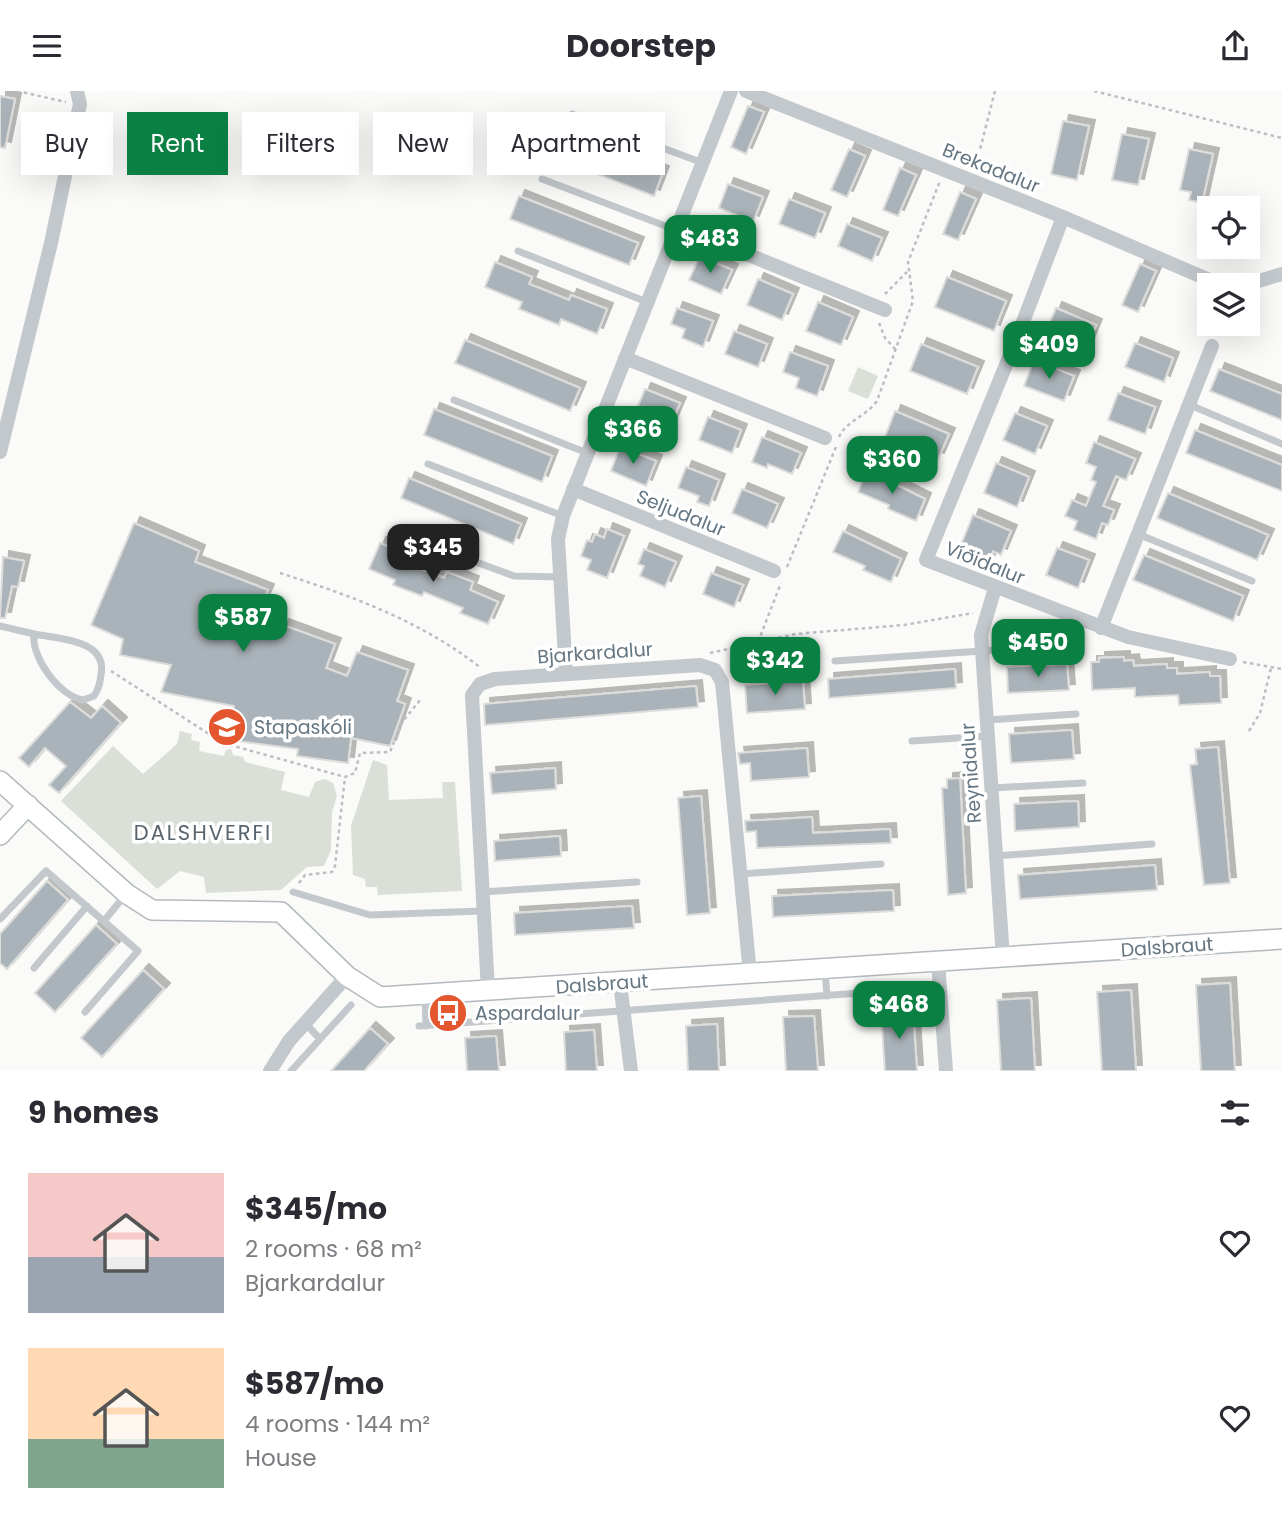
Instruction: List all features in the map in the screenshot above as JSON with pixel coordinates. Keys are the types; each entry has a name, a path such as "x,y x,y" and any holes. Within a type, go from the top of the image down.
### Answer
{"street":[{"path":"566,674 558,539 563,516 731,91"},
{"name":"Brekadalur","path":"746,91 1063,217 1197,275"},
{"path":"0,453 51,243 79,98"},
{"name":"Víðidalur","path":"1063,217 926,560 1101,628 1230,659"},
{"path":"677,228 885,310"},
{"path":"1260,281 1282,274"},
{"path":"1101,628 1212,346"},
{"path":"625,358 825,438"},
{"name":"Seljudalur","path":"573,489 774,572"},
{"name":"Reynidalur","path":"995,588 981,635 1003,958"},
{"path":"700,665 715,670 722,682 750,974"},
{"name":"Bjarkardalur","path":"495,679 700,665"},
{"path":"488,991 471,709 472,695 480,684 495,679"},
{"name":"Dalsbraut","path":"0,781 127,894 152,910 281,912 347,976 380,997 1282,939"},
{"path":"0,835 28,805"},
{"path":"939,962 946,1071"},
{"path":"270,1071 305,1023 347,976"},
{"path":"620,983 631,1071"}],"lane":[{"path":"665,149 703,163"},
{"path":"542,179 677,228"},
{"path":"518,251 647,302"},
{"path":"454,400 587,453"},
{"path":"1190,405 1282,444"},
{"path":"428,464 563,516"},
{"path":"1138,534 1252,581"},
{"path":"416,540 514,576 533,579 560,577"},
{"path":"0,625 87,645 96,652 102,666 98,691 94,696 83,700 73,697 37,660 32,646 34,634"},
{"path":"835,661 1070,645"},
{"path":"987,720 1076,714"},
{"path":"912,741 988,736"},
{"path":"992,788 1083,783"},
{"path":"996,856 1152,844"},
{"path":"740,874 881,864"},
{"path":"0,919 46,871 138,951 85,1012"},
{"path":"481,892 637,882"},
{"path":"293,892 370,915 482,911"},
{"path":"104,921 127,894"},
{"path":"34,968 87,906"},
{"path":"825,969 827,996"},
{"path":"425,996 423,1026 624,1013 940,987"},
{"path":"291,1071 351,1005"},
{"path":"305,1023 320,1039"}],"path":[{"path":"17,91 79,98"},
{"path":"972,181 995,91"},
{"path":"1094,91 1282,138"},
{"path":"758,642 843,427 867,415 877,401 913,301 908,261 944,170"},
{"path":"280,573 354,597 431,634 495,679"},
{"path":"700,665 699,656 794,634 904,625 986,611"},
{"path":"1230,659 1282,669"},
{"path":"102,666 223,743 345,777 355,773 360,753 390,752 402,722 421,699"},
{"path":"1250,731 1260,713 1271,668"},
{"path":"293,892 305,875 332,872 335,866 345,777"}],"shaded area":[{"path":"858,367 878,376 868,399 848,391"},
{"path":"180,731 192,734 191,740 200,742 199,751 224,756 226,750 231,749 233,755 243,757 245,762 285,772 281,790 309,797 315,782 325,779 333,783 337,796 332,812 331,850 324,866 307,867 281,890 206,893 204,877 180,871 157,889 61,801 113,746 143,774 177,744"},
{"path":"373,760 387,765 389,800 443,798 442,782 455,782 462,891 378,895 377,887 366,887 365,879 353,875 351,826"}],"building":[{"path":"0,96 15,99 5,148 0,147"},
{"path":"748,106 764,112 746,154 731,147"},
{"path":"1063,121 1089,126 1077,180 1051,174"},
{"path":"1122,134 1149,139 1138,185 1112,180"},
{"path":"849,149 865,156 847,197 831,190"},
{"path":"1189,149 1213,154 1204,196 1197,196 1197,202 1189,200 1191,192 1180,190"},
{"path":"900,168 916,175 898,216 883,210"},
{"path":"600,175 662,175 654,196"},
{"path":"728,184 763,197 753,222 719,208"},
{"path":"960,192 976,199 958,240 943,234"},
{"path":"519,196 638,243 629,265 510,219"},
{"path":"789,199 825,213 815,238 779,224"},
{"path":"847,224 882,238 872,261 838,246"},
{"path":"700,256 732,270 721,294 689,280"},
{"path":"495,262 532,277 529,284 569,300 571,295 607,309 597,334 561,319 559,325 519,309 522,302 485,287"},
{"path":"1140,264 1156,271 1138,312 1122,305"},
{"path":"947,277 1006,301 994,331 935,307"},
{"path":"758,279 793,294 782,320 747,305"},
{"path":"818,302 853,317 841,345 806,331"},
{"path":"677,308 713,321 703,347 682,338 685,329 671,324"},
{"path":"1056,308 1096,325 1085,351 1045,334"},
{"path":"734,331 767,344 758,367 725,354"},
{"path":"465,340 580,388 570,411 455,363"},
{"path":"1135,343 1173,358 1164,382 1125,367"},
{"path":"921,344 978,367 967,394 910,371"},
{"path":"790,352 828,366 817,396 796,388 799,378 783,372"},
{"path":"1034,360 1074,376 1064,401 1024,386"},
{"path":"1219,369 1282,394 1282,420 1210,391"},
{"path":"645,389 680,403 668,431 640,419 644,408 638,406"},
{"path":"1118,393 1155,407 1145,434 1108,420"},
{"path":"434,409 552,456 542,482 424,435"},
{"path":"895,411 949,434 938,459 885,437"},
{"path":"1015,413 1047,426 1035,454 1003,440"},
{"path":"708,417 741,430 732,453 699,440"},
{"path":"1195,430 1282,465 1282,491 1186,453"},
{"path":"762,437 801,453 792,474 768,464 767,468 752,462"},
{"path":"1094,442 1135,459 1126,480 1116,476 1103,506 1114,510 1108,525 1102,523 1096,539 1074,530 1077,521 1065,516 1072,500 1086,506 1096,482 1091,480 1096,467 1086,463"},
{"path":"620,447 656,461 646,486 611,471"},
{"path":"996,463 1029,477 1017,507 984,493"},
{"path":"686,467 719,480 709,506 697,502 699,496 678,488"},
{"path":"867,470 925,499 916,521 888,509 889,505 858,492"},
{"path":"409,478 521,524 513,544 401,498"},
{"path":"742,489 778,504 767,528 732,513"},
{"path":"1168,493 1268,535 1257,560 1157,518"},
{"path":"973,515 1011,531 1001,555 993,551 987,565 977,561 980,552 961,545"},
{"path":"134,523 199,551 195,562 268,590 255,620 281,630 283,625 335,644 326,668 347,676 357,652 408,670 397,701 405,704 390,746 351,738 348,763 297,756 298,749 229,740 234,706 161,692 171,665 120,655 123,639 91,625"},
{"path":"607,529 624,536 607,578 587,570 591,560 581,556 587,540 592,542 595,534 604,538"},
{"path":"843,531 901,559 891,582 863,570 865,566 833,552"},
{"path":"380,543 406,554 403,562 444,578 447,572 473,582 470,590 498,602 488,624 460,613 463,608 424,592 422,596 393,585 395,580 369,569"},
{"path":"1057,548 1089,560 1078,588 1046,575"},
{"path":"644,549 676,562 665,587 640,576 644,566 638,564"},
{"path":"1144,555 1243,596 1233,621 1133,580"},
{"path":"3,557 24,561 18,587 12,586 5,618 0,618"},
{"path":"711,573 743,585 734,607 703,594"},
{"path":"1124,657 1124,661 1133,660 1134,666 1167,664 1167,668 1177,668 1177,674 1210,672 1210,676 1220,676 1221,703 1179,705 1178,695 1135,697 1135,688 1092,690 1091,662 1099,662 1099,658"},
{"path":"1067,664 1069,690 1008,693 1007,667"},
{"path":"955,669 956,688 829,698 828,679"},
{"path":"803,681 805,709 747,713 745,685"},
{"path":"696,686 698,707 485,725 484,704"},
{"path":"70,702 91,718 102,706 121,723 59,793 49,785 66,766 45,748 29,767 19,758"},
{"path":"1072,730 1074,759 1011,763 1009,734"},
{"path":"1218,747 1230,883 1204,885 1190,765 1197,764 1195,749"},
{"path":"807,748 809,777 751,781 750,763 740,764 738,753"},
{"path":"555,768 556,789 492,794 490,773"},
{"path":"960,778 966,893 948,895 942,788 947,788 947,779"},
{"path":"701,796 710,913 687,915 678,798"},
{"path":"1078,801 1079,827 1015,831 1014,804"},
{"path":"812,817 813,833 890,829 891,843 757,848 756,831 746,832 745,821"},
{"path":"560,836 561,856 495,861 494,841"},
{"path":"1155,865 1157,890 1020,899 1018,875"},
{"path":"47,881 68,900 7,969 0,963 0,934"},
{"path":"893,890 894,911 773,917 772,896"},
{"path":"632,906 634,928 515,935 514,913"},
{"path":"96,925 117,944 55,1012 35,993"},
{"path":"143,970 164,989 102,1057 81,1038"},
{"path":"1230,983 1235,1071 1201,1071 1196,985"},
{"path":"1131,990 1136,1071 1102,1071 1097,992"},
{"path":"1031,998 1035,1071 1001,1071 997,1000"},
{"path":"913,1010 917,1071 885,1071 881,1012"},
{"path":"814,1016 818,1071 786,1071 783,1017"},
{"path":"717,1024 719,1071 688,1071 686,1026"},
{"path":"370,1028 388,1044 364,1071 331,1071"},
{"path":"594,1030 597,1071 566,1071 564,1032"},
{"path":"496,1036 499,1071 467,1071 465,1038"}],"place":[{"name":"Stapaskóli","path":"227,727"},
{"name":"Aspardalur","path":"448,1013"}],"district":[{"name":"DALSHVERFI","path":"203,832"}]}
